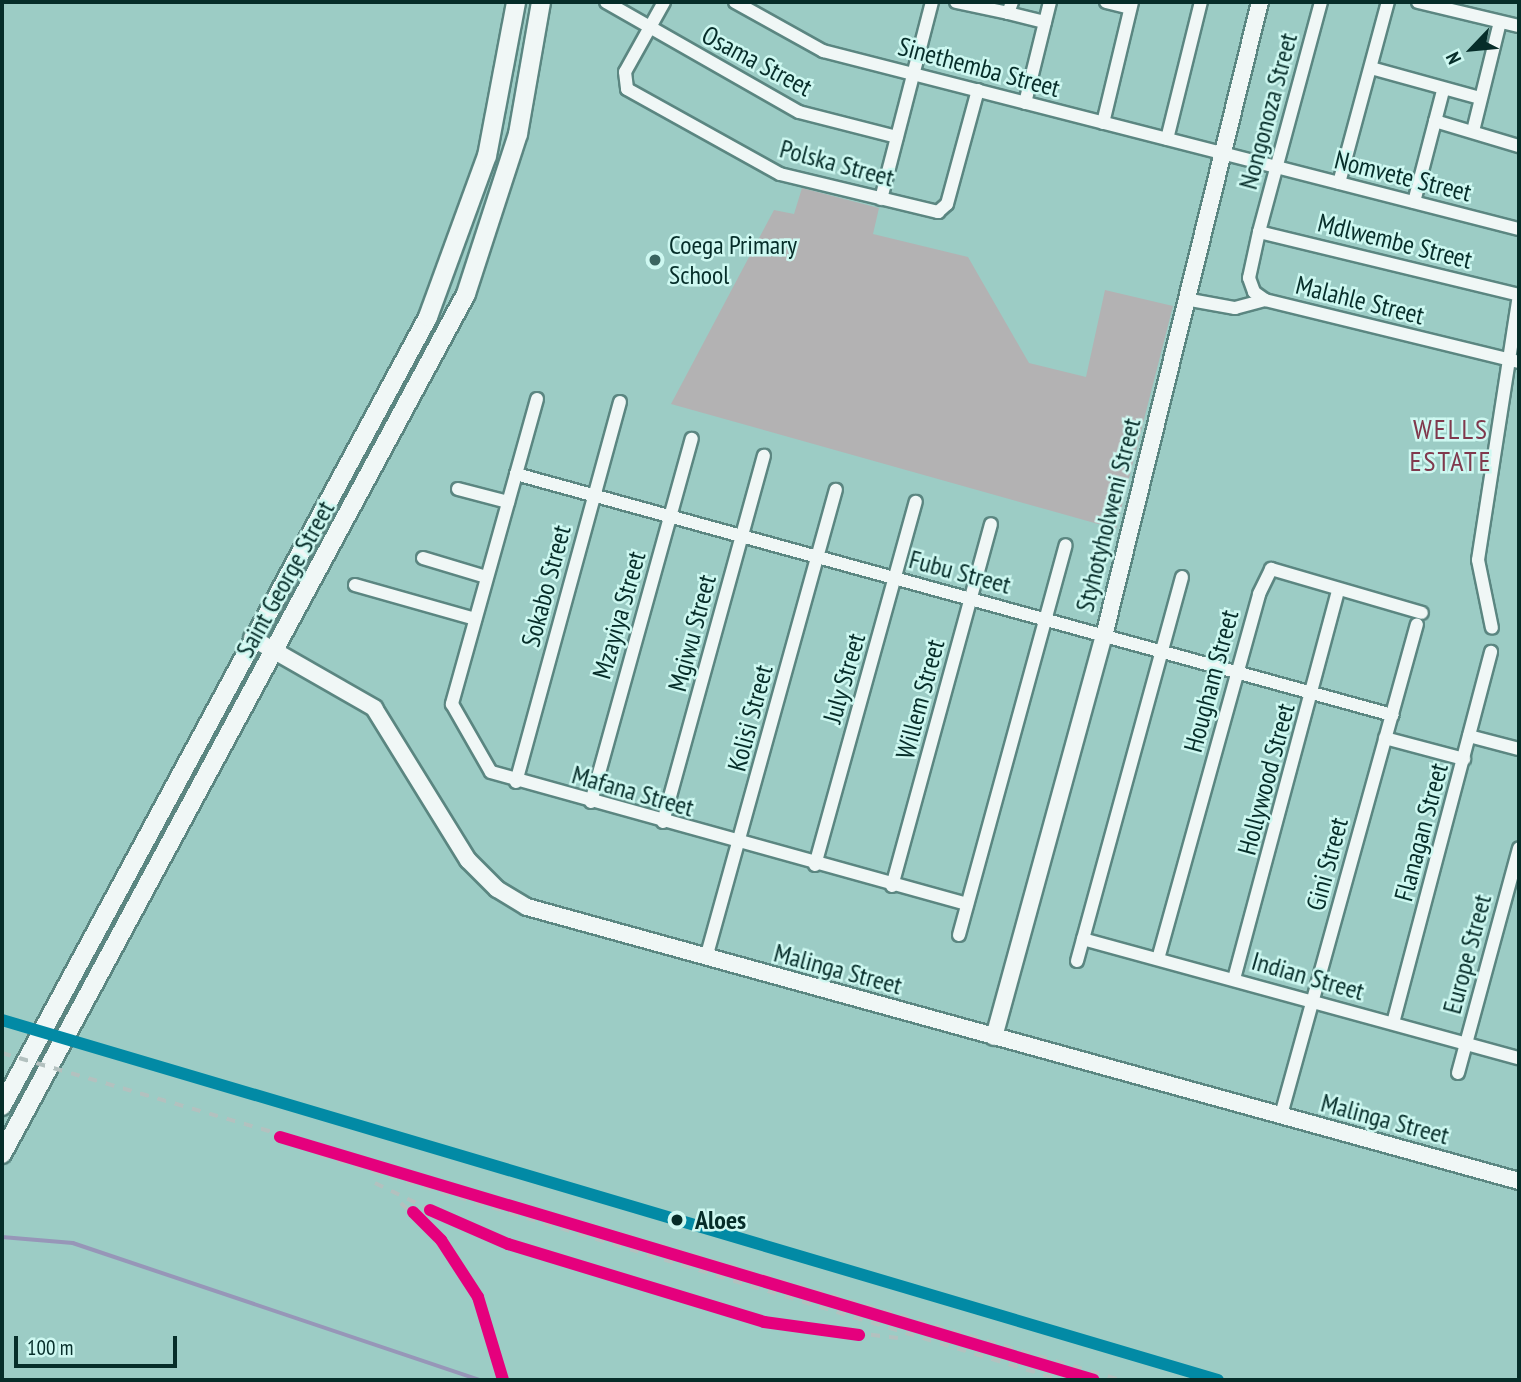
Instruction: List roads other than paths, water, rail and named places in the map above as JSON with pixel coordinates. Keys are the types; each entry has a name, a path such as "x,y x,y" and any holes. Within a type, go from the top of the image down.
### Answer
{"main road":[{"name":"Saint George Street","path":"2,1106 446,273 496,119 516,2"},
{"name":"Saint George Street","path":"2,1154 466,295 518,134 541,2"}],"street":[{"name":"Osama Street","path":"606,2 648,29 799,112 897,137"},
{"name":"Polska Street","path":"664,2 625,72 629,92 771,171 927,211 943,209 978,90"},
{"path":"881,199 932,2"},
{"path":"956,2 1010,7 1045,22"},
{"path":"1026,103 1050,2"},
{"path":"1103,123 1131,5 1106,2"},
{"path":"1167,139 1201,2"},
{"name":"Styhotyholweni Street","path":"994,1037 1104,636 1260,2"},
{"name":"Nongonoza Street","path":"1259,232 1321,2"},
{"path":"1339,183 1388,2"},
{"path":"1418,2 1519,26"},
{"name":"Sinethemba Street","path":"740,3 823,51 1222,152"},
{"path":"1473,131 1500,22"},
{"path":"1371,68 1443,91 1480,98"},
{"path":"1414,202 1443,91"},
{"path":"1435,121 1519,146"},
{"name":"Nomvete Street","path":"1222,152 1519,229"},
{"name":"Mdlwembe Street","path":"1259,232 1519,295"},
{"name":"Malahle Street","path":"1259,232 1249,278 1265,300 1519,362"},
{"path":"1492,628 1478,560 1505,358 1519,295"},
{"path":"1185,299 1235,308 1265,300"},
{"name":"Mafana Street","path":"537,399 452,704 491,772 516,782 738,845 967,904"},
{"name":"Sokabo Street","path":"516,782 620,402"},
{"name":"Mzayiya Street","path":"591,802 692,439"},
{"name":"Mgiwu Street","path":"663,822 764,456"},
{"name":"Fubu Street","path":"516,474 1313,691 1392,715"},
{"path":"458,489 508,502"},
{"name":"Kolisi Street","path":"706,958 835,490"},
{"name":"July Street","path":"815,865 916,502"},
{"name":"Willem Street","path":"892,886 990,524"},
{"path":"958,935 1066,545"},
{"path":"423,558 486,577"},
{"name":"Hougham Street","path":"1158,959 1237,672 1271,569 1419,618"},
{"path":"1077,961 1182,577"},
{"path":"355,585 475,619"},
{"name":"Hollywood Street","path":"1234,979 1338,590"},
{"name":"Gini Street","path":"1281,1115 1419,618"},
{"name":"Malinga Street","path":"252,638 374,708 462,850 497,889 540,912 1519,1181"},
{"name":"Flanagan Street","path":"1393,1023 1491,652"},
{"path":"1469,736 1519,750"},
{"path":"1385,738 1464,759"},
{"name":"Europe Street","path":"1458,1073 1519,848"},
{"name":"Indian Street","path":"1083,939 1519,1058"}],"waterway":[{"path":"2,1237 73,1243 481,1380"}],"railway":[{"path":"2,1020 1218,1380"},
{"path":"2,1053 1120,1380"},
{"path":"320,1155 1061,1380"},
{"path":"375,1183 489,1238 764,1322 898,1338"},
{"path":"401,1203 441,1240 470,1283 503,1380"}],"place":[{"name":"Coega Primary School","path":"655,260"},
{"name":"Aloes","path":"677,1220"}],"district":[{"name":"WELLS ESTATE","path":"1451,445"}]}
